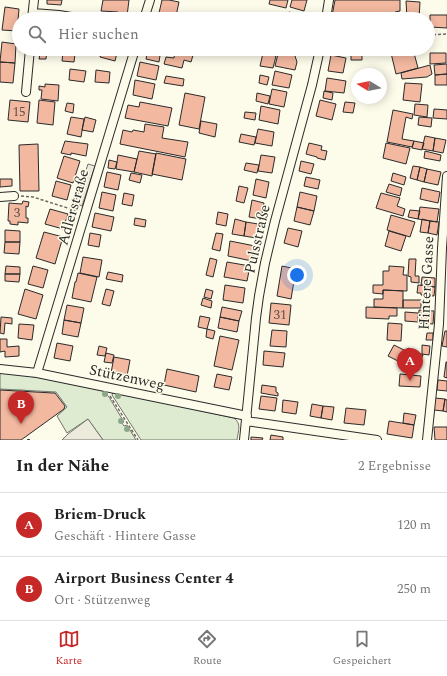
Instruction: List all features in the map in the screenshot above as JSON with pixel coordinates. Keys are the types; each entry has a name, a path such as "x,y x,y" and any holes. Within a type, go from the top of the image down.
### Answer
{"street":[{"path":"33,12 34,0"},
{"path":"146,12 150,0"},
{"path":"327,12 329,0"},
{"path":"26,92 29,56"},
{"name":"Adlerstraße","path":"37,373 133,56"},
{"name":"Pulsstraße","path":"244,440 256,318 264,271 275,221 318,56"},
{"name":"Hintere Gasse","path":"427,440 439,324 447,176"},
{"path":"0,197 14,196"},
{"name":"Stützenweg","path":"0,369 37,373 99,385 246,418 377,440"}],"path":[{"path":"435,35 447,34"},
{"path":"14,196 33,197 85,213"},
{"path":"99,385 111,396 138,440"}],"green space":[{"path":"0,373 39,378 104,391 124,422 122,423 124,426 127,425 136,440 103,440 88,419 67,433 57,416 67,407 56,392 0,389"},
{"path":"113,392 234,418 239,425 237,440 141,440 112,395"}],"shaded area":[{"path":"88,164 95,166 82,206 75,203"},
{"path":"88,419 103,440 62,440 68,434"}],"building":[{"path":"47,0 62,0 61,5 47,4"},
{"path":"103,0 129,0 128,12 101,11"},
{"path":"162,0 179,2 177,12 159,12"},
{"path":"270,0 288,0 286,8 269,4"},
{"path":"292,0 307,0 304,11 290,7"},
{"path":"335,0 400,0 400,11 395,12 333,12"},
{"path":"406,1 420,2 419,12 407,12"},
{"path":"5,7 19,9 19,12 12,12 12,31 2,30"},
{"path":"435,15 447,15 447,28 435,27"},
{"path":"2,42 12,43 12,56 15,56 15,63 0,62"},
{"path":"435,53 446,53 446,63 430,64 430,56 435,56"},
{"path":"40,56 46,56 46,59 39,59"},
{"path":"63,56 75,56 74,62 62,61"},
{"path":"100,56 116,56 115,61"},
{"path":"147,56 160,56 159,62 146,59"},
{"path":"174,56 193,56 191,62 184,60 182,68 164,64 166,57 174,58"},
{"path":"262,56 276,56 273,68 260,66"},
{"path":"278,56 295,56 297,62 295,70 275,66"},
{"path":"331,56 346,58 343,73 328,71"},
{"path":"351,56 362,56 362,60 351,60"},
{"path":"392,56 415,56 418,68 396,74"},
{"path":"0,62 15,63 13,83 0,82"},
{"path":"140,62 159,66 156,80 137,76"},
{"path":"447,64 447,74 435,75 434,65"},
{"path":"430,65 432,74 427,77 402,79 401,73"},
{"path":"70,69 86,71 84,82 69,80"},
{"path":"96,70 110,72 109,83 95,82"},
{"path":"275,71 292,75 289,88 272,85"},
{"path":"447,74 447,85 435,85 435,75"},
{"path":"260,75 269,77 267,85 259,83"},
{"path":"166,76 184,79 183,86 164,83"},
{"path":"327,78 346,81 344,93 325,91"},
{"path":"135,80 155,84 152,99 133,95"},
{"path":"405,83 422,84 420,102 403,100"},
{"path":"45,84 59,85 58,101 41,99 42,90 39,90 39,86 45,87"},
{"path":"272,89 287,92 284,107 269,104"},
{"path":"324,91 333,93 332,100 323,98"},
{"path":"185,93 205,97 199,129 179,125"},
{"path":"257,93 270,96 268,104 256,101"},
{"path":"10,100 30,102 28,122 8,120"},
{"path":"39,100 55,102 53,125 37,123"},
{"path":"320,100 336,104 332,120 316,116"},
{"path":"140,102 172,108 168,126 125,118 128,105 139,107"},
{"path":"345,102 355,104 353,113 343,112"},
{"path":"67,103 74,104 73,113 65,111"},
{"path":"415,104 428,105 427,117 414,115"},
{"path":"261,106 280,110 278,124 259,120"},
{"path":"434,109 447,110 447,119 433,118"},
{"path":"393,110 413,114 412,119 406,117 402,139 414,141 412,147 387,142"},
{"path":"245,112 256,113 255,120 244,118"},
{"path":"71,117 84,119 81,137 67,134"},
{"path":"85,117 96,120 93,132 82,130"},
{"path":"419,117 432,118 431,127 418,125"},
{"path":"201,121 217,124 215,137 199,133"},
{"path":"145,124 164,127 162,138 188,142 185,157 120,144 123,130 144,132"},
{"path":"258,129 274,132 272,146 255,143"},
{"path":"241,134 256,137 254,145 239,142"},
{"path":"425,136 435,138 433,151 422,149"},
{"path":"435,138 446,140 443,153 433,151"},
{"path":"65,141 88,144 86,156 61,153"},
{"path":"414,141 424,143 422,150 412,148"},
{"path":"309,143 322,146 321,150 327,151 325,160 306,154"},
{"path":"386,143 410,148 406,164 383,158"},
{"path":"38,144 39,191 20,191 19,145"},
{"path":"139,151 156,154 152,176 134,172"},
{"path":"425,151 441,155 440,161 424,158"},
{"path":"156,153 186,159 182,180 152,174"},
{"path":"118,155 137,159 134,172 116,169"},
{"path":"261,155 275,157 272,173 258,171"},
{"path":"64,156 80,161 73,183 57,178"},
{"path":"109,160 117,162 115,169 108,168"},
{"path":"301,161 314,164 311,174 299,171"},
{"path":"246,163 259,165 257,173 244,170"},
{"path":"413,166 420,167 417,180 410,178"},
{"path":"420,167 427,169 424,182 417,180"},
{"path":"427,169 441,172 438,185 424,182"},
{"path":"107,172 121,175 118,190 104,187"},
{"path":"131,173 142,175 140,183 129,180"},
{"path":"393,173 406,177 404,185 391,181"},
{"path":"306,177 320,180 318,189 304,186"},
{"path":"0,179 12,179 12,186 0,187"},
{"path":"256,179 269,182 266,198 253,195"},
{"path":"56,181 71,185 67,200 52,196"},
{"path":"389,184 402,188 400,196 386,192"},
{"path":"239,186 248,188 244,203 236,201"},
{"path":"422,188 440,192 438,203 420,199"},
{"path":"102,192 116,195 113,211 99,208"},
{"path":"300,192 317,196 314,211 297,207"},
{"path":"124,193 134,195 132,206 122,204"},
{"path":"381,193 400,198 397,206 405,209 403,216 376,208"},
{"path":"252,200 264,203 261,219 249,217"},
{"path":"23,201 29,202 28,207 26,206 26,218 28,218 28,223 18,222 18,225 10,224 10,221 8,221 9,203 22,204"},
{"path":"297,207 314,211 310,225 294,221"},
{"path":"420,207 439,209 437,222 418,219"},
{"path":"50,209 68,214 63,229 45,224"},
{"path":"410,210 420,211 418,219 408,217"},
{"path":"218,212 228,214 226,226 216,224"},
{"path":"95,213 114,217 111,231 92,227"},
{"path":"391,215 415,222 410,237 387,230"},
{"path":"135,218 146,220 145,227 134,225"},
{"path":"235,219 246,222 244,236 232,234"},
{"path":"422,219 430,221 428,233 420,232"},
{"path":"430,221 439,222 437,235 428,233"},
{"path":"246,222 258,224 256,238 244,236"},
{"path":"288,228 302,231 298,247 284,243"},
{"path":"5,230 20,231 20,242 5,242"},
{"path":"389,231 406,236 401,251 385,246"},
{"path":"44,232 63,237 55,264 36,258"},
{"path":"90,233 101,235 99,247 88,245"},
{"path":"216,233 223,234 220,251 212,249"},
{"path":"230,241 255,246 252,261 228,256"},
{"path":"5,242 20,242 19,254 4,253"},
{"path":"83,257 102,260 99,277 80,273"},
{"path":"210,258 217,260 213,277 206,275"},
{"path":"409,259 416,259 415,276 419,276 419,283 411,282 411,277 408,276"},
{"path":"227,262 250,266 247,281 224,277"},
{"path":"6,266 20,267 20,274 5,274"},
{"path":"33,266 48,270 43,288 28,284"},
{"path":"282,266 296,269 291,299 277,296"},
{"path":"389,266 404,267 403,275 407,275 407,291 383,290 383,294 373,293 373,285 383,285 383,271 389,271"},
{"path":"108,272 123,275 122,282 106,279"},
{"path":"78,273 97,277 91,302 72,298"},
{"path":"5,274 20,274 19,282 5,281"},
{"path":"422,277 435,278 435,287 421,285"},
{"path":"225,285 245,288 243,303 223,300"},
{"path":"418,285 435,287 434,296 421,295 421,293 417,293"},
{"path":"25,289 43,295 36,319 18,314"},
{"path":"106,289 114,291 110,306 102,304"},
{"path":"206,289 213,291 211,299 204,297"},
{"path":"383,290 403,291 403,308 374,307 374,299 383,299"},
{"path":"203,298 212,301 211,308 201,305"},
{"path":"403,300 421,300 421,308 403,308"},
{"path":"271,303 291,305 289,325 269,323"},
{"path":"67,305 84,308 81,323 64,320"},
{"path":"222,307 242,311 239,321 220,317"},
{"path":"366,307 397,308 397,316 389,316 389,319 366,318"},
{"path":"419,310 434,311 433,324 418,323"},
{"path":"405,312 418,313 418,322 405,321"},
{"path":"200,316 210,318 207,329 198,327"},
{"path":"1,317 12,318 12,324 5,323 4,334 0,333"},
{"path":"220,317 239,321 237,332 218,328"},
{"path":"64,320 81,323 78,337 62,334"},
{"path":"388,323 402,324 401,341 387,340"},
{"path":"19,324 34,325 32,340 18,338"},
{"path":"207,329 215,331 213,339 206,337"},
{"path":"272,330 287,331 286,347 270,346"},
{"path":"445,331 447,331 447,347 442,346"},
{"path":"427,333 433,333 433,340 426,340"},
{"path":"220,336 239,340 232,370 214,366"},
{"path":"0,339 7,339 7,347 19,346 19,356 5,357 5,351 0,352"},
{"path":"57,343 73,346 70,361 54,358"},
{"path":"394,345 406,351 408,348 423,355 416,370 388,356"},
{"path":"422,345 430,346 429,355 422,354"},
{"path":"99,346 107,348 105,356 97,355"},
{"path":"264,351 285,353 283,367 263,365"},
{"path":"106,353 114,355 112,363 104,362"},
{"path":"114,357 130,360 127,376 111,373"},
{"path":"447,362 447,378 444,377"},
{"path":"167,369 199,376 196,392 164,385"},
{"path":"217,374 232,377 229,390 214,387"},
{"path":"400,374 421,376 420,387 399,386"},
{"path":"438,380 447,381 447,391 437,390"},
{"path":"262,385 276,387 278,396 261,393"},
{"path":"0,390 55,393 65,406 64,409 21,440 0,440"},
{"path":"261,396 277,398 275,411 259,409"},
{"path":"435,398 445,399 443,411 434,410"},
{"path":"445,399 447,400 447,412 443,411"},
{"path":"283,400 298,402 296,414 282,412"},
{"path":"312,404 323,406 321,418 310,416"},
{"path":"323,406 334,407 332,420 321,418"},
{"path":"346,408 366,410 364,425 344,423"},
{"path":"404,413 416,415 414,425 403,423"},
{"path":"389,421 414,425 412,438 387,434"},
{"path":"434,427 447,427 447,440 435,440"},
{"path":"271,435 283,437 283,440 270,440"},
{"path":"251,437 263,438 262,440 251,440"}],"place":[{"name":"Briem-Druck","path":"410,381"},
{"name":"Airport Business Center 4","path":"21,424"}]}
